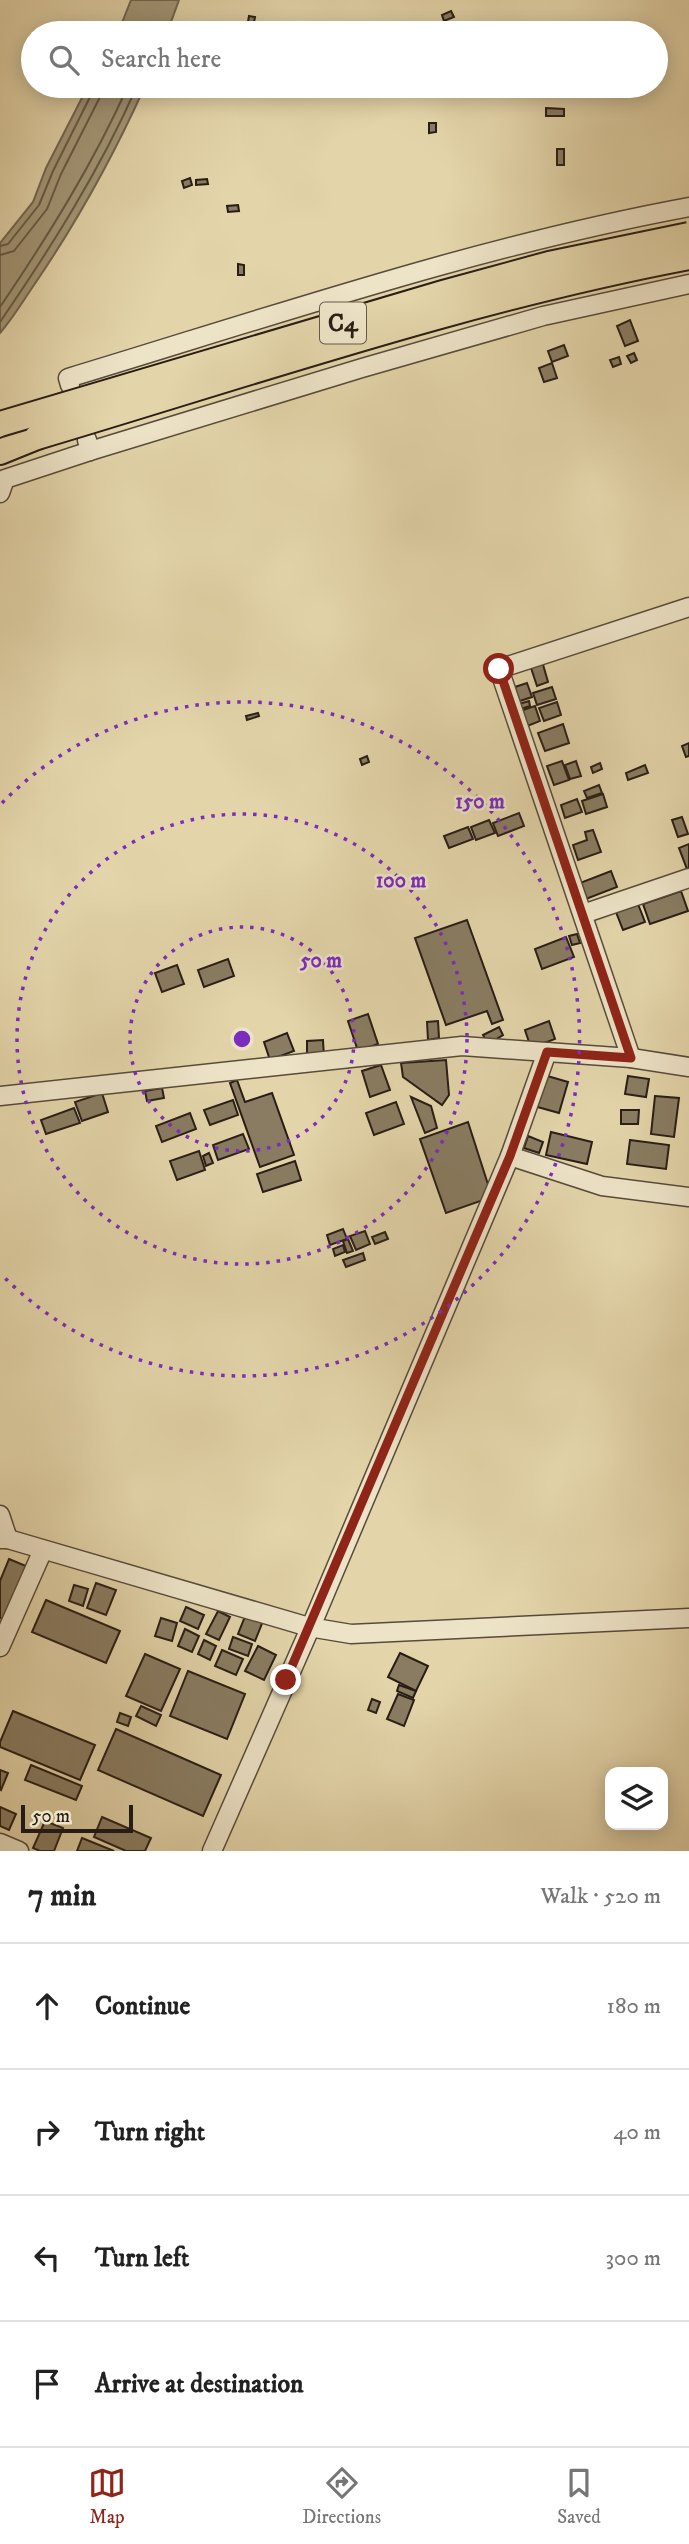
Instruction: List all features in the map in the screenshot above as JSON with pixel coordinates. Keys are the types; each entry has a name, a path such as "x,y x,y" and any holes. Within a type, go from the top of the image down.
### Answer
{"highway":[{"name":"C4","path":"0,424 456,289 549,264 689,235"},
{"name":"C4","path":"0,452 37,438 512,296 615,271 689,257"},
{"name":"C4","path":"0,443 37,438"}],"street":[{"path":"70,385 68,378 429,269 579,230 689,207"},
{"path":"0,493 5,479 88,446 543,316 689,284"},
{"path":"631,1058 499,669 689,607"},
{"path":"583,914 689,878"},
{"path":"0,1096 462,1046 631,1058 689,1067"},
{"path":"212,1851 510,1156 547,1052"},
{"path":"510,1156 601,1186 689,1197"},
{"path":"0,1515 4,1539 309,1626 351,1634 689,1618"},
{"path":"0,1647 43,1550"},
{"path":"0,1843 19,1851"}],"water":[{"path":"131,0 179,0 171,21 123,21"},
{"path":"82,98 139,98 80,213 0,333 0,243 33,202 46,168"}],"building":[{"path":"451,11 454,17 444,21 442,15"},
{"path":"546,108 564,109 564,116 546,116"},
{"path":"429,123 436,123 436,132 429,133"},
{"path":"557,149 564,149 564,165 557,165"},
{"path":"190,178 192,185 184,188 182,181"},
{"path":"207,179 208,184 196,185 196,180"},
{"path":"238,205 239,211 228,212 227,206"},
{"path":"238,264 244,265 244,275 238,275"},
{"path":"630,320 638,341 625,346 617,326"},
{"path":"564,345 568,356 552,362 548,351"},
{"path":"634,353 637,360 631,363 627,356"},
{"path":"619,357 621,364 613,367 610,360"},
{"path":"552,363 557,378 544,382 539,368"},
{"path":"542,661 548,682 537,686 531,668"},
{"path":"527,683 532,697 517,702 512,688"},
{"path":"552,687 556,699 537,705 533,693"},
{"path":"529,701 530,706 521,709 519,704"},
{"path":"557,702 561,715 544,721 539,708"},
{"path":"535,706 540,721 525,727 520,711"},
{"path":"258,713 259,716 247,720 246,716"},
{"path":"563,724 569,743 545,751 538,733"},
{"path":"689,743 689,756 686,757 682,746"},
{"path":"367,756 369,762 362,765 360,759"},
{"path":"562,761 569,780 554,785 547,766"},
{"path":"576,761 581,776 570,779 565,765"},
{"path":"600,763 602,769 593,773 591,767"},
{"path":"645,765 648,773 628,780 626,773"},
{"path":"599,785 602,793 587,798 584,791"},
{"path":"603,794 607,807 586,814 582,801"},
{"path":"577,799 582,812 565,818 561,805"},
{"path":"519,813 524,826 498,836 493,823"},
{"path":"682,817 688,834 678,837 672,820"},
{"path":"489,820 495,833 476,840 471,827"},
{"path":"468,827 473,839 449,848 444,836"},
{"path":"593,830 601,852 578,860 573,845 587,840 585,832"},
{"path":"689,844 689,868 687,869 679,848"},
{"path":"611,871 617,887 586,899 580,883"},
{"path":"681,891 688,911 650,924 643,904"},
{"path":"638,904 645,922 623,930 616,912"},
{"path":"467,920 503,1020 492,1024 487,1011 446,1025 415,938"},
{"path":"577,934 580,943 572,945 569,936"},
{"path":"566,937 574,957 542,969 535,949"},
{"path":"228,959 234,976 204,987 198,970"},
{"path":"177,965 184,984 162,992 155,973"},
{"path":"368,1014 378,1044 358,1051 348,1021"},
{"path":"438,1021 439,1038 428,1040 427,1022"},
{"path":"549,1021 555,1039 531,1048 525,1030"},
{"path":"499,1027 503,1035 488,1044 483,1035"},
{"path":"287,1033 294,1051 270,1060 264,1042"},
{"path":"323,1040 324,1057 307,1058 307,1041"},
{"path":"446,1060 449,1095 442,1105 403,1077 401,1063"},
{"path":"381,1065 390,1090 370,1097 362,1071"},
{"path":"544,1075 568,1082 559,1113 534,1106"},
{"path":"628,1076 649,1079 646,1097 625,1094"},
{"path":"237,1080 245,1102 272,1093 294,1155 260,1167 230,1083"},
{"path":"162,1088 164,1098 147,1101 145,1091"},
{"path":"102,1093 108,1112 82,1121 75,1102"},
{"path":"655,1096 679,1098 674,1137 651,1134"},
{"path":"411,1097 431,1106 437,1128 425,1133"},
{"path":"233,1100 238,1115 210,1125 204,1110"},
{"path":"396,1102 404,1124 374,1135 366,1113"},
{"path":"74,1108 80,1123 46,1134 41,1120"},
{"path":"621,1110 639,1110 638,1124 621,1124"},
{"path":"190,1113 196,1129 162,1142 156,1126"},
{"path":"468,1122 492,1197 446,1213 420,1139"},
{"path":"551,1132 592,1142 587,1164 546,1155"},
{"path":"243,1134 249,1149 218,1160 213,1145"},
{"path":"528,1136 543,1142 539,1153 524,1148"},
{"path":"630,1140 669,1145 666,1169 627,1164"},
{"path":"199,1151 205,1170 177,1180 170,1161"},
{"path":"209,1153 213,1163 206,1166 203,1156"},
{"path":"295,1161 301,1180 263,1192 257,1174"},
{"path":"343,1229 347,1239 330,1245 327,1235"},
{"path":"365,1231 370,1244 356,1250 350,1236"},
{"path":"385,1232 388,1239 375,1244 372,1237"},
{"path":"348,1239 353,1251 347,1253 343,1241"},
{"path":"343,1245 345,1252 335,1256 333,1249"},
{"path":"363,1253 365,1260 346,1267 343,1260"},
{"path":"9,1559 26,1566 5,1620 0,1618 0,1581"},
{"path":"96,1583 116,1590 106,1615 87,1608"},
{"path":"74,1585 88,1589 83,1606 69,1601"},
{"path":"46,1600 120,1631 106,1663 32,1632"},
{"path":"186,1607 204,1615 198,1629 180,1621"},
{"path":"218,1611 230,1617 219,1640 206,1634"},
{"path":"246,1614 263,1621 255,1641 238,1634"},
{"path":"161,1618 177,1623 172,1641 155,1636"},
{"path":"185,1629 199,1636 192,1652 178,1646"},
{"path":"233,1637 252,1644 248,1656 229,1649"},
{"path":"204,1640 216,1646 210,1660 198,1654"},
{"path":"258,1646 276,1655 264,1680 245,1671"},
{"path":"222,1650 243,1659 236,1675 215,1666"},
{"path":"400,1653 428,1666 416,1691 388,1677"},
{"path":"145,1654 180,1669 161,1711 126,1696"},
{"path":"188,1671 245,1694 227,1739 170,1716"},
{"path":"399,1685 416,1691 413,1698 397,1691"},
{"path":"398,1694 414,1700 404,1726 387,1719"},
{"path":"372,1699 380,1702 376,1713 368,1710"},
{"path":"141,1706 161,1715 156,1726 136,1716"},
{"path":"13,1711 95,1745 80,1780 0,1747"},
{"path":"120,1713 131,1717 128,1726 117,1722"},
{"path":"116,1729 221,1775 203,1816 98,1770"},
{"path":"31,1765 82,1786 76,1800 25,1780"},
{"path":"0,1770 8,1773 1,1790 0,1789"},
{"path":"0,1807 16,1814 9,1830 0,1826"},
{"path":"102,1817 151,1838 145,1851 126,1851 94,1837"},
{"path":"45,1821 63,1828 54,1851 33,1848"},
{"path":"82,1838 114,1851 77,1851"}],"route":[{"path":"286,1680 510,1156 547,1052 631,1058 499,669"}]}
